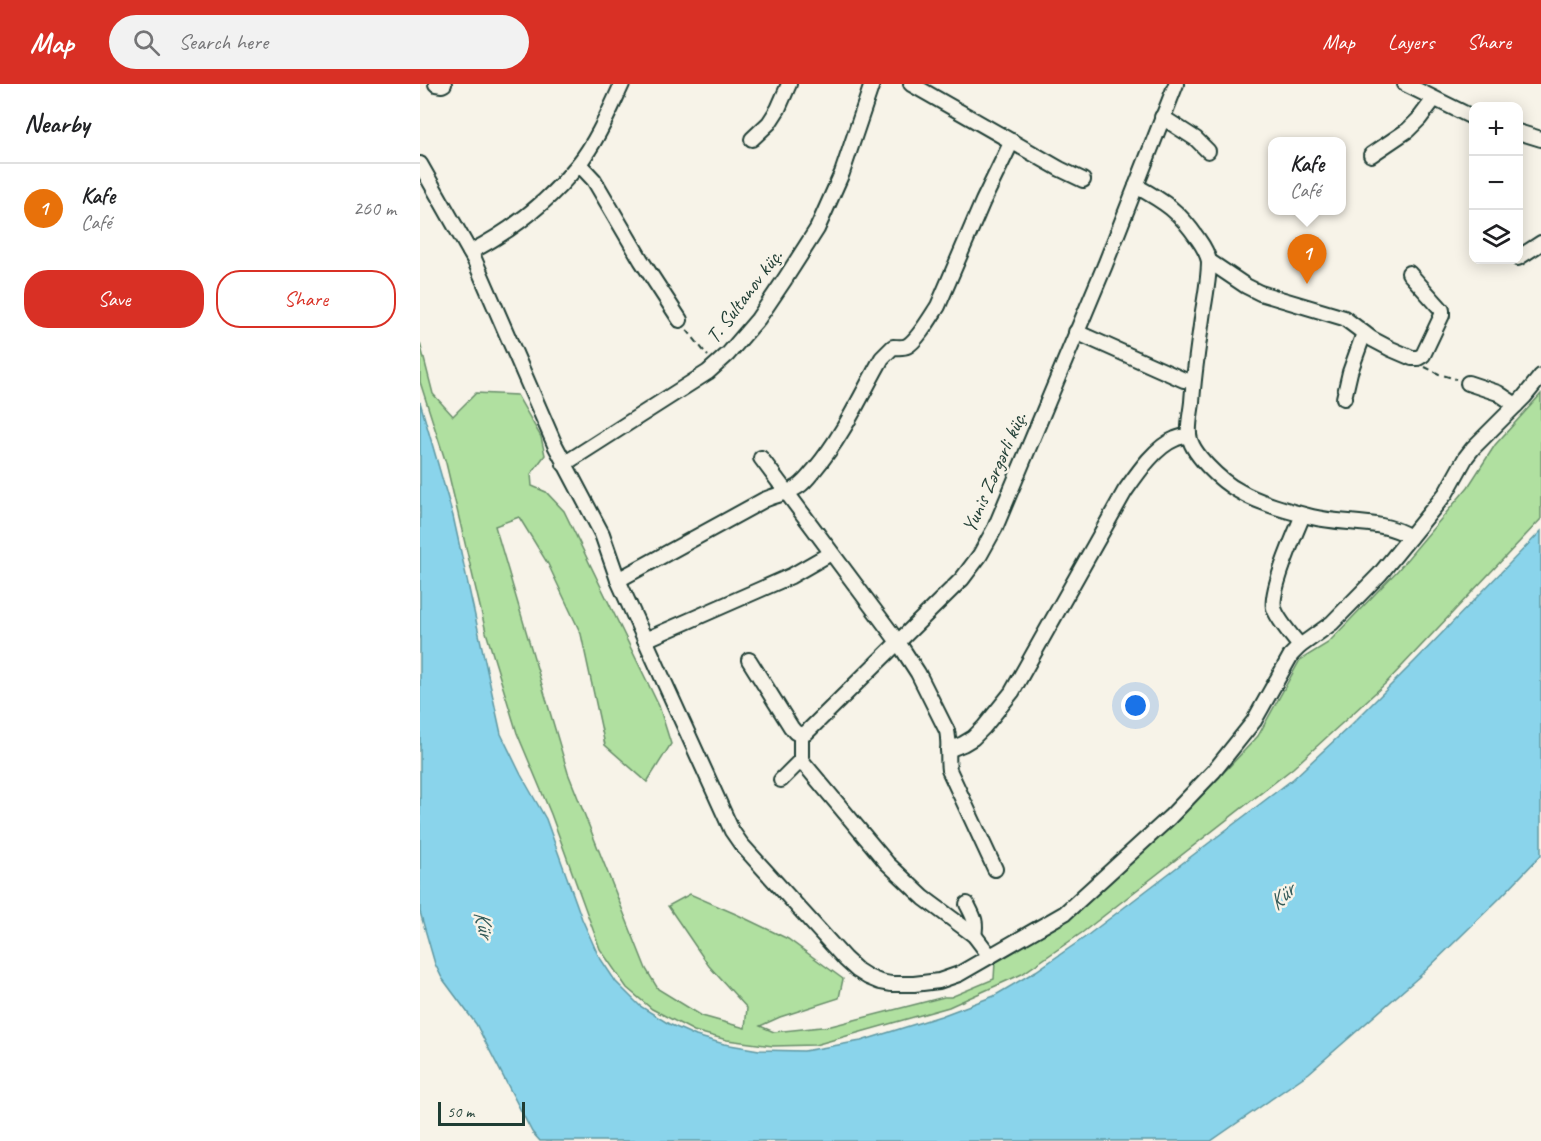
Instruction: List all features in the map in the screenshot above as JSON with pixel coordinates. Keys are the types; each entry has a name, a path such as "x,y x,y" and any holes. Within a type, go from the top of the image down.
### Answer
{"street":[{"path":"436,84 444,84"},
{"path":"470,252 529,214 553,194 579,164 601,129 622,84"},
{"path":"752,139 769,123 789,84"},
{"name":"T. Sultanov küç.","path":"564,464 708,372 728,354 758,319 817,229 842,173 873,84"},
{"path":"912,84 1083,180"},
{"name":"Yunis Zərgərli küç.","path":"801,735 816,725 962,579 980,555 995,528 1176,84"},
{"path":"1405,84 1469,116"},
{"path":"1371,155 1408,130 1434,99"},
{"path":"1162,117 1196,139 1208,151"},
{"path":"1523,134 1541,139"},
{"path":"618,580 764,500 801,485 825,457 839,435 882,357 893,347 910,345 938,306 983,201 1012,141"},
{"path":"420,164 470,252 545,424 602,534 618,580 732,831 741,844 857,970 880,982 914,984 939,981 959,974 1057,919 1170,817 1214,771 1254,721 1291,655 1332,623 1380,574 1446,493 1473,448 1541,376"},
{"path":"579,164 594,180 680,321"},
{"path":"1136,186 1164,201 1176,211 1188,224 1207,253 1209,261 1193,381 1189,435 1198,456 1238,491 1303,515 1389,527 1410,537"},
{"path":"1523,255 1541,243"},
{"path":"1209,261 1246,286 1344,318 1390,349 1412,358 1418,358 1423,354 1442,315 1442,310 1410,273"},
{"path":"1076,332 1184,380 1193,381"},
{"path":"1344,398 1350,372 1364,333"},
{"path":"1468,383 1498,393 1516,405"},
{"path":"948,750 973,738 1007,698 1125,491 1141,470 1174,439 1189,435"},
{"path":"761,458 898,642 918,673 947,731 949,770 994,869"},
{"path":"1300,646 1276,613 1273,605 1283,565 1303,515"},
{"path":"645,640 791,576 831,554"},
{"path":"749,660 791,727 801,735 801,760 887,863 924,898 974,935 990,956"},
{"path":"781,780 801,760"},
{"path":"967,904 976,926 974,935"}],"path":[{"path":"680,321 716,365"},
{"path":"1418,358 1428,369 1468,383"}],"green space":[{"path":"420,343 433,394 453,416 476,393 517,395 541,437 545,455 531,474 532,486 546,492 564,511 659,706 671,744 647,782 605,745 581,634 548,564 519,517 495,526 568,773 646,969 658,989 702,1016 745,1028 747,1008 709,966 668,906 690,894 788,939 843,979 839,998 780,1017 760,1026 774,1032 831,1026 951,997 994,979 995,962 1071,918 1228,768 1258,736 1300,660 1328,643 1398,570 1468,487 1495,445 1541,394 1541,519 1386,683 1293,768 1083,932 1022,974 949,1007 815,1045 773,1046 727,1040 694,1031 652,1009 627,988 600,949 551,814 517,733 486,632 446,463 420,382"}],"water":[{"name":"Kür","path":"420,402 453,516 501,734 546,819 582,919 598,955 616,982 640,1006 669,1024 696,1036 759,1050 804,1051 861,1041 941,1016 994,996 1036,971 1084,938 1293,779 1416,660 1541,531 1541,855 1421,975 1309,1073 1211,1141 540,1141 532,1132 476,1024 442,978 435,964 420,912"}],"place":[{"name":"Kafe","path":"1307,284"}]}
